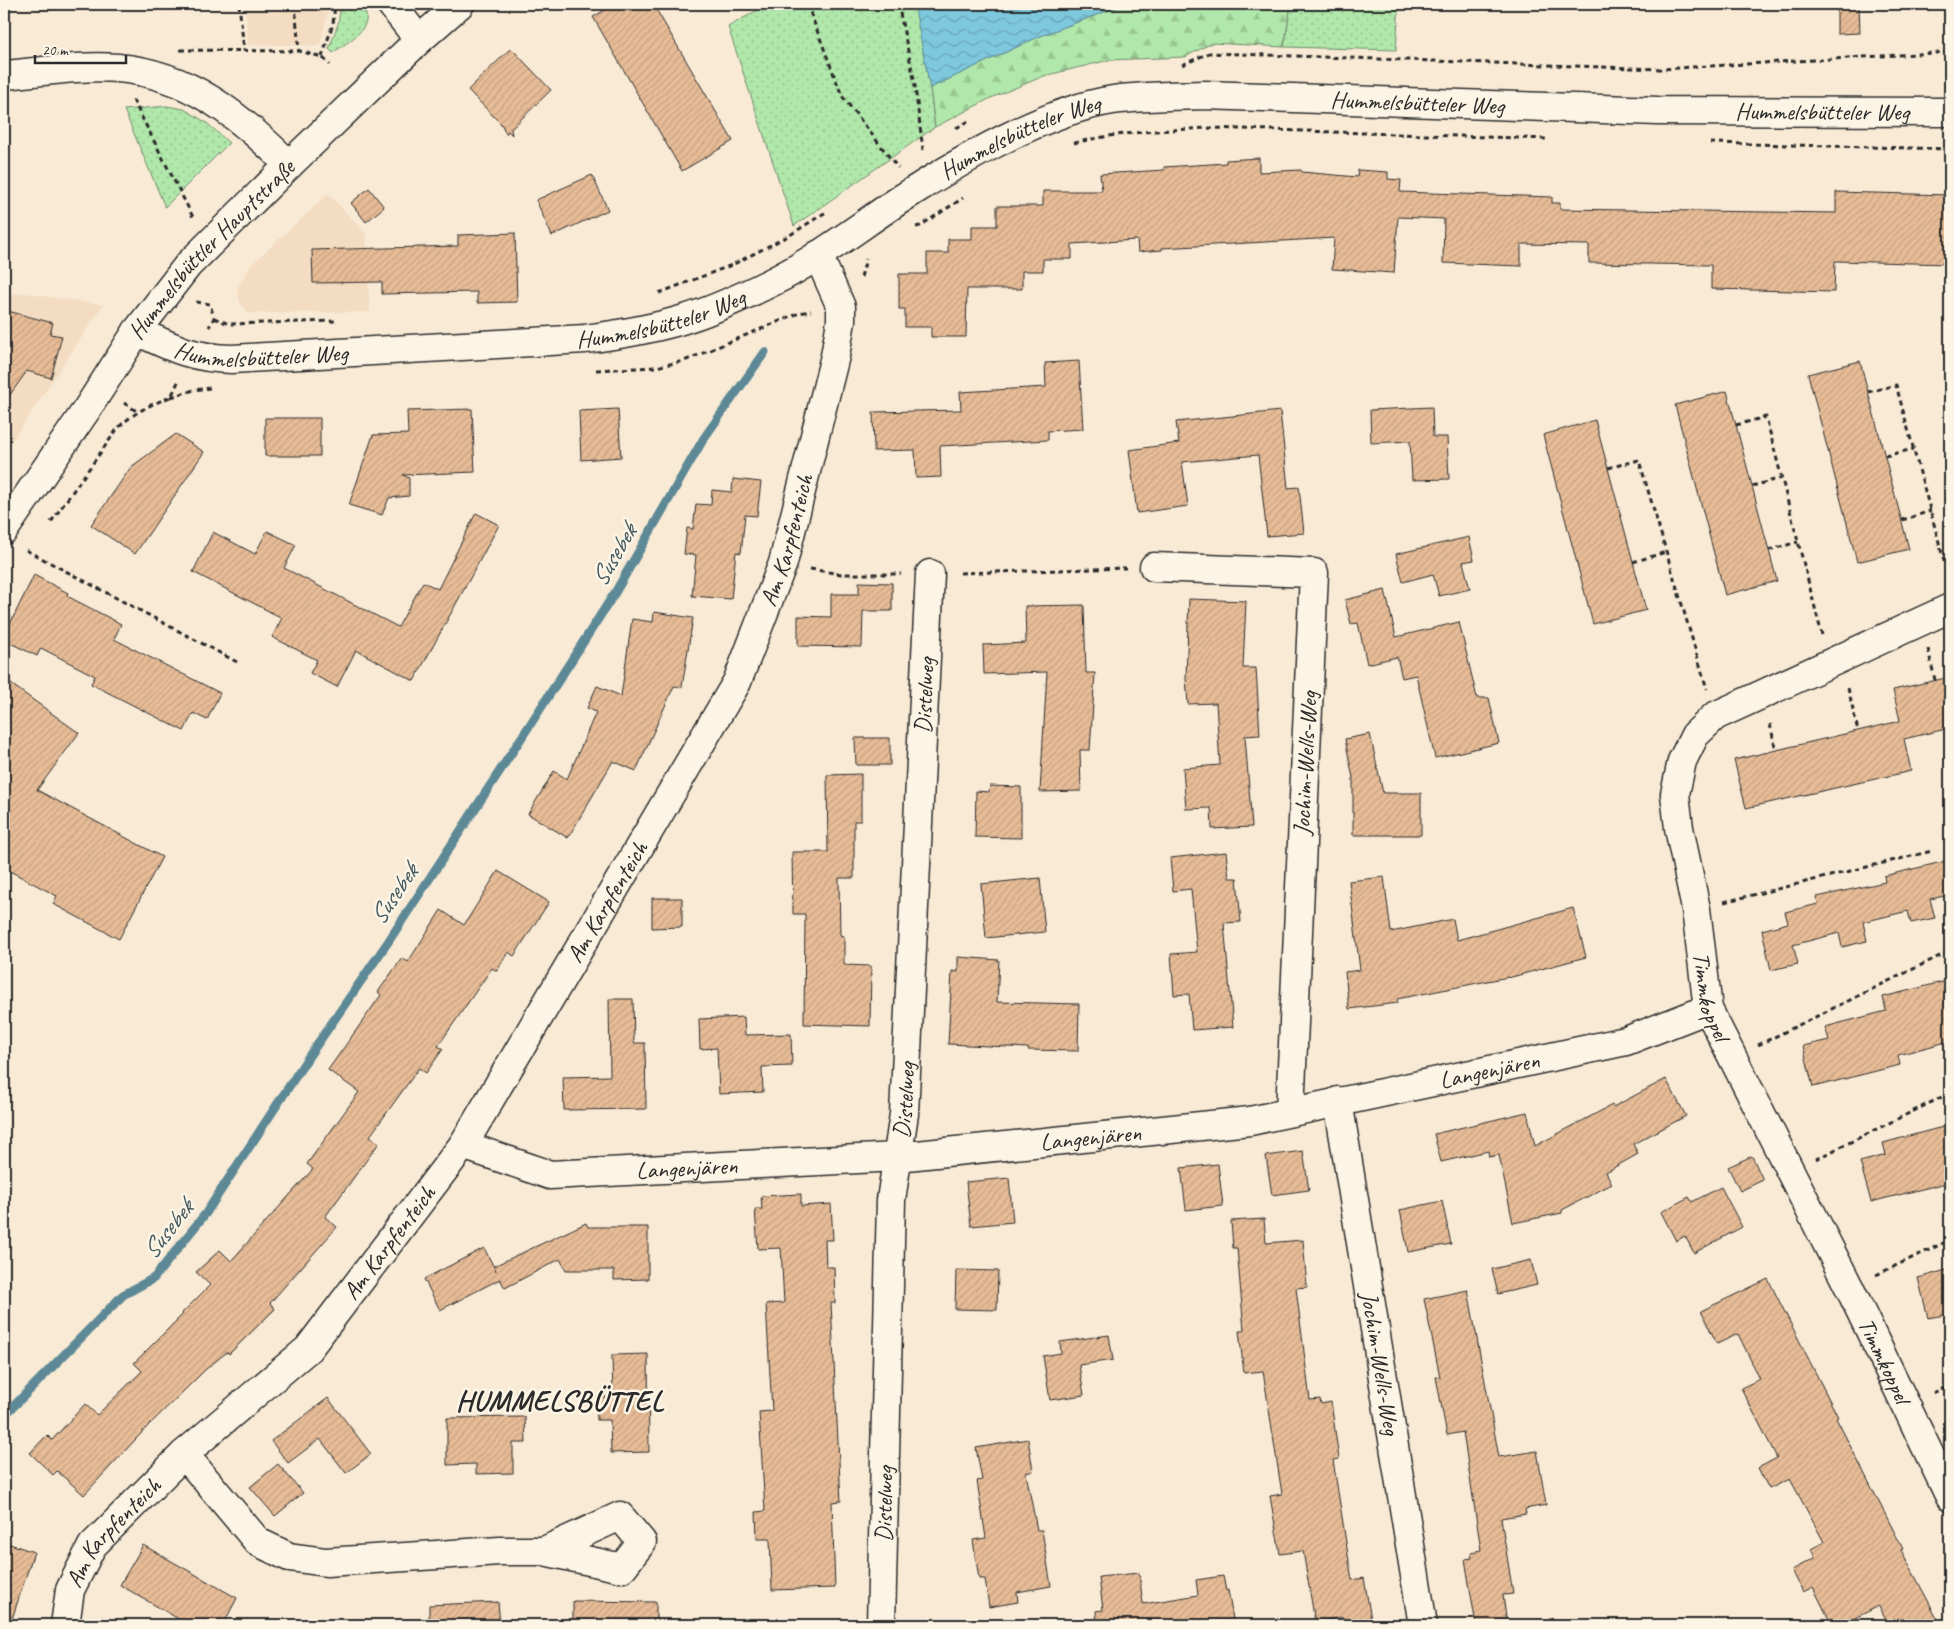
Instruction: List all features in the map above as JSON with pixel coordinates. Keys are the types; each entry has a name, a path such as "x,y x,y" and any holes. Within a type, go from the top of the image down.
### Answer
{"street":[{"path":"391,4 419,40"},
{"name":"Hummelsbüttler Hauptstraße","path":"12,539 41,477 137,331 163,295 207,244 419,40 460,4"},
{"path":"4,75 87,68 117,68 173,79 192,88 237,117 258,133 289,164"},
{"name":"Hummelsbütteler Weg","path":"137,331 174,349 193,355 232,359 585,340 634,332 696,315 773,282 972,155 1022,130 1073,110 1112,100 1154,96 1204,95 1658,111 1950,112"},
{"name":"Am Karpfenteich","path":"66,1625 70,1590 92,1546 184,1454 308,1349 463,1144 737,682 782,563 835,356 841,321 841,308 818,255"},
{"name":"Jochim-Wells-Weg","path":"1154,567 1314,573 1290,1112"},
{"name":"Distelweg","path":"881,1625 891,1200 904,1114 930,574"},
{"name":"Timmkoppel","path":"1950,608 1714,716 1696,735 1682,761 1675,794 1679,828 1696,909 1708,1009 1849,1288 1950,1497"},
{"name":"Langenjären","path":"463,1144 550,1175 897,1157 1250,1121 1626,1041 1708,1009"},
{"name":"Jochim-Wells-Weg","path":"1338,1101 1423,1625"},
{"name":"Am Karpfenteich","path":"184,1454 258,1542 289,1557 326,1562 500,1551 544,1551"}],"path":[{"path":"239,4 244,50"},
{"path":"295,4 299,51"},
{"path":"322,57 332,24 335,4"},
{"path":"807,4 842,96 915,190"},
{"path":"898,4 914,79 923,150"},
{"path":"174,50 299,51 322,57 330,65"},
{"path":"117,68 207,244"},
{"path":"1065,145 1099,137 1163,130 1211,128 1552,139"},
{"path":"1701,143 1950,149"},
{"path":"914,227 920,226 968,195"},
{"path":"650,297 732,265 790,235 829,210"},
{"path":"860,284 863,266 870,253"},
{"path":"199,302 210,304 214,318 206,333"},
{"path":"214,318 229,324 345,321"},
{"path":"51,522 118,428 138,412 172,397 180,379"},
{"path":"1868,392 1896,385 1950,584"},
{"path":"123,403 138,412"},
{"path":"1736,425 1766,417 1798,542 1858,731"},
{"path":"1885,456 1914,449"},
{"path":"1608,468 1639,460 1714,716"},
{"path":"1752,486 1782,478"},
{"path":"1902,520 1931,511"},
{"path":"12,539 237,662"},
{"path":"1769,550 1798,542"},
{"path":"1633,562 1666,552"},
{"path":"841,574 930,574 1154,567"},
{"path":"1696,909 1932,851"},
{"path":"1732,1058 1946,953"},
{"path":"1790,1172 1950,1093"},
{"path":"1849,1288 1950,1240"}],"shaded area":[{"path":"245,4 330,4 320,45 248,45"},
{"path":"328,194 366,233 370,312 248,313 240,303 237,289 251,265"},
{"path":"25,293 103,305 4,453 4,294"}],"green space":[{"path":"341,4 360,4 366,14 366,20 364,26 355,36 333,53 329,49 338,24"},
{"path":"768,4 917,4 916,10 935,127 794,226 728,27"},
{"path":"1125,4 1291,4 1284,47 1212,43 1185,57 1109,60 1044,76 991,98 935,127 930,88 1038,37"},
{"path":"1291,4 1399,4 1396,50 1284,47"},
{"path":"167,106 184,109 207,123 229,143 165,207 124,110"}],"water":[{"path":"917,4 1125,4 1038,37 930,88 915,9"}],"building":[{"path":"615,4 653,4 733,141 682,171 593,17"},
{"path":"1837,4 1859,4 1860,33 1837,34"},
{"path":"511,48 551,90 511,129 512,135 508,131 506,134 502,125 468,90"},
{"path":"1259,158 1259,172 1301,170 1302,172 1357,177 1358,170 1388,172 1388,179 1401,180 1400,192 1552,197 1552,203 1560,203 1560,209 1836,213 1836,192 1950,195 1950,264 1835,261 1834,292 1711,289 1711,265 1589,263 1589,245 1521,244 1521,266 1443,263 1444,219 1398,217 1394,273 1332,269 1334,238 1162,248 1162,250 1138,252 1137,240 1072,244 1072,259 1043,259 1043,271 1022,271 1022,289 967,289 966,337 931,337 931,327 905,327 905,309 899,309 899,274 927,274 927,253 948,253 948,239 972,239 972,226 997,226 997,206 1043,206 1043,191 1102,191 1100,174 1164,170 1164,167 1226,163 1226,160"},
{"path":"592,175 608,210 552,236 536,200"},
{"path":"369,188 384,207 366,222 351,203"},
{"path":"515,233 517,302 477,303 477,292 382,294 382,282 313,283 312,250 458,246 458,235"},
{"path":"4,310 53,323 50,334 62,336 51,378 27,371 4,403"},
{"path":"1079,361 1083,429 1048,431 1048,440 940,446 941,477 916,478 915,450 874,451 873,412 961,410 960,392 1046,387 1045,363"},
{"path":"1860,361 1909,549 1857,562 1808,374"},
{"path":"1727,391 1777,581 1725,595 1675,405"},
{"path":"1432,407 1433,437 1447,437 1449,479 1412,480 1410,441 1371,443 1370,410"},
{"path":"472,409 475,472 403,475 409,478 409,496 389,498 382,515 349,505 373,435 408,434 407,411"},
{"path":"618,409 621,457 581,460 579,411"},
{"path":"1280,411 1288,488 1299,487 1304,533 1267,536 1258,455 1182,462 1188,506 1137,513 1129,450 1179,443 1176,422"},
{"path":"265,418 320,418 320,456 265,456"},
{"path":"1595,420 1646,610 1593,624 1543,435"},
{"path":"176,434 204,452 135,554 91,525 131,467"},
{"path":"733,479 761,482 757,516 745,515 741,553 736,552 731,599 692,596 696,555 684,554 687,528 693,529 696,504 711,505 712,490 732,492"},
{"path":"476,513 499,525 414,681 356,650 337,687 310,673 317,660 272,637 282,618 193,572 213,532 255,554 267,531 296,545 284,568 398,627 423,582 438,589"},
{"path":"1469,537 1474,560 1463,562 1470,589 1439,596 1433,574 1403,582 1396,554"},
{"path":"34,575 68,593 67,596 121,624 114,639 220,693 207,720 193,713 184,731 91,684 95,676 41,648 37,656 4,640 4,636"},
{"path":"859,582 892,583 892,611 863,611 862,647 798,646 798,616 831,617 831,594 859,594"},
{"path":"1385,590 1396,637 1459,622 1477,698 1489,698 1499,743 1435,758 1416,675 1402,678 1397,657 1367,664 1358,623 1351,624 1345,600"},
{"path":"1189,599 1246,601 1243,668 1256,668 1260,735 1245,736 1252,827 1212,829 1211,808 1186,809 1183,768 1220,765 1216,703 1188,704 1186,678"},
{"path":"1084,605 1086,673 1095,673 1090,750 1080,750 1081,791 1040,792 1047,672 984,674 983,645 1026,643 1025,606"},
{"path":"654,612 693,618 682,687 674,686 636,771 613,761 568,838 528,814 554,771 567,779 596,712 587,708 597,686 621,696 632,619 653,622"},
{"path":"1950,677 1950,728 1904,739 1911,771 1746,808 1734,760 1900,721 1893,690"},
{"path":"4,679 79,733 37,790 162,857 119,939 53,904 57,896 4,868"},
{"path":"1370,734 1383,793 1421,793 1421,835 1353,835 1353,778 1345,739"},
{"path":"855,738 890,738 890,765 856,765"},
{"path":"861,774 861,821 854,821 854,878 839,878 840,935 844,936 844,965 871,966 870,1026 804,1024 805,914 793,914 792,852 828,852 827,775"},
{"path":"990,786 1021,787 1021,838 975,837 976,791 989,792"},
{"path":"1226,852 1229,878 1237,878 1241,922 1224,923 1233,1027 1192,1030 1189,994 1174,995 1171,954 1197,952 1191,889 1173,891 1170,858"},
{"path":"1950,860 1950,895 1930,899 1935,918 1911,923 1908,911 1863,922 1867,941 1842,947 1839,933 1793,945 1798,964 1771,970 1762,930 1788,923 1785,912 1818,904 1817,897 1885,882 1884,876"},
{"path":"498,871 549,902 514,956 508,952 497,971 492,968 438,1046 443,1049 426,1073 419,1068 370,1136 379,1143 325,1217 337,1227 270,1303 275,1309 229,1354 227,1352 206,1369 148,1426 84,1495 57,1471 53,1475 30,1453 47,1435 52,1440 85,1404 97,1415 142,1371 134,1363 210,1285 196,1272 220,1250 231,1261 313,1169 307,1164 359,1092 328,1070 381,995 378,992 402,958 408,962 441,910 464,925"},
{"path":"1384,877 1391,932 1453,919 1457,940 1573,908 1586,957 1508,978 1397,999 1398,1003 1349,1009 1345,972 1360,970 1349,881"},
{"path":"1040,878 1045,932 986,938 981,884"},
{"path":"652,898 682,898 682,927 652,928"},
{"path":"958,957 999,960 997,1002 1079,1004 1078,1051 1028,1050 1028,1048 948,1044 952,971 958,972"},
{"path":"1950,980 1950,1041 1898,1055 1900,1065 1813,1087 1803,1046 1829,1040 1825,1027 1886,1011 1883,997"},
{"path":"609,999 633,999 634,1043 645,1043 646,1109 564,1110 563,1077 610,1076"},
{"path":"744,1017 745,1035 791,1034 792,1066 762,1067 763,1092 719,1094 717,1048 700,1049 699,1019"},
{"path":"1666,1079 1686,1116 1633,1144 1638,1154 1606,1172 1612,1184 1562,1210 1562,1213 1513,1223 1499,1155 1489,1157 1488,1151 1441,1162 1434,1134 1527,1112 1535,1146"},
{"path":"1950,1125 1950,1182 1871,1202 1860,1162 1886,1155 1883,1143"},
{"path":"1303,1151 1309,1190 1272,1195 1266,1156"},
{"path":"1752,1156 1763,1180 1740,1191 1728,1167"},
{"path":"1218,1164 1223,1206 1186,1210 1181,1168"},
{"path":"1009,1178 1013,1222 971,1226 966,1182"},
{"path":"1721,1187 1742,1227 1694,1253 1685,1236 1676,1241 1661,1212 1689,1197 1692,1202"},
{"path":"801,1194 801,1206 831,1204 833,1240 825,1240 826,1267 834,1267 835,1303 831,1303 841,1501 832,1502 835,1588 772,1590 770,1539 757,1539 756,1512 765,1511 759,1412 772,1411 766,1304 784,1303 781,1248 758,1249 755,1209 762,1209 761,1196"},
{"path":"1442,1201 1451,1244 1408,1252 1400,1210"},
{"path":"1264,1219 1266,1243 1303,1240 1307,1287 1296,1288 1310,1400 1320,1399 1321,1404 1331,1402 1339,1459 1333,1460 1352,1580 1364,1578 1372,1625 1344,1625 1343,1617 1315,1622 1303,1551 1280,1554 1270,1496 1282,1494 1263,1371 1244,1373 1239,1331 1244,1331 1237,1248 1233,1248 1231,1221"},
{"path":"586,1223 588,1227 648,1227 648,1279 614,1280 614,1270 566,1270 560,1259 505,1288 500,1279 440,1310 424,1279 484,1248 496,1271 494,1266"},
{"path":"1531,1260 1537,1285 1498,1294 1492,1269"},
{"path":"1950,1269 1950,1314 1928,1318 1918,1278"},
{"path":"956,1270 998,1271 997,1310 955,1309"},
{"path":"1768,1279 1903,1549 1901,1550 1941,1625 1889,1625 1879,1606 1841,1625 1832,1625 1813,1587 1803,1592 1792,1570 1815,1558 1811,1549 1824,1542 1790,1479 1769,1489 1758,1468 1777,1458 1741,1388 1760,1379 1738,1334 1717,1344 1701,1311"},
{"path":"1468,1290 1499,1457 1537,1451 1546,1505 1525,1509 1526,1514 1501,1518 1513,1594 1503,1595 1507,1625 1476,1625 1465,1559 1472,1558 1471,1552 1481,1550 1463,1432 1447,1435 1436,1377 1440,1377 1424,1299"},
{"path":"1109,1335 1113,1360 1079,1365 1084,1395 1050,1400 1043,1356 1061,1353 1060,1342"},
{"path":"648,1354 649,1452 611,1453 610,1420 597,1420 596,1397 613,1397 612,1355"},
{"path":"328,1398 371,1454 346,1473 320,1439 288,1463 271,1441"},
{"path":"525,1417 526,1443 513,1443 513,1473 476,1474 476,1464 447,1465 447,1418"},
{"path":"1028,1439 1033,1471 1026,1473 1037,1530 1042,1530 1051,1586 1017,1592 1018,1602 989,1607 985,1579 979,1579 973,1540 986,1538 977,1481 982,1480 976,1448"},
{"path":"278,1464 303,1493 275,1516 250,1487"},
{"path":"4,1542 34,1552 10,1625 4,1625"},
{"path":"143,1545 237,1598 223,1625 189,1625 120,1585"},
{"path":"1139,1573 1143,1604 1198,1595 1196,1580 1223,1576 1226,1591 1228,1590 1234,1625 1097,1625 1096,1611 1103,1610 1099,1577"},
{"path":"573,1601 656,1602 656,1625 573,1625"},
{"path":"498,1602 500,1625 429,1625 429,1605"}],"waterway":[{"name":"Susebek","path":"4,1416 123,1295 154,1278 206,1213 309,1056 388,942 535,717 616,591 704,438 765,352"}],"district":[{"name":"HUMMELSBÜTTEL","path":"560,1400"}]}
